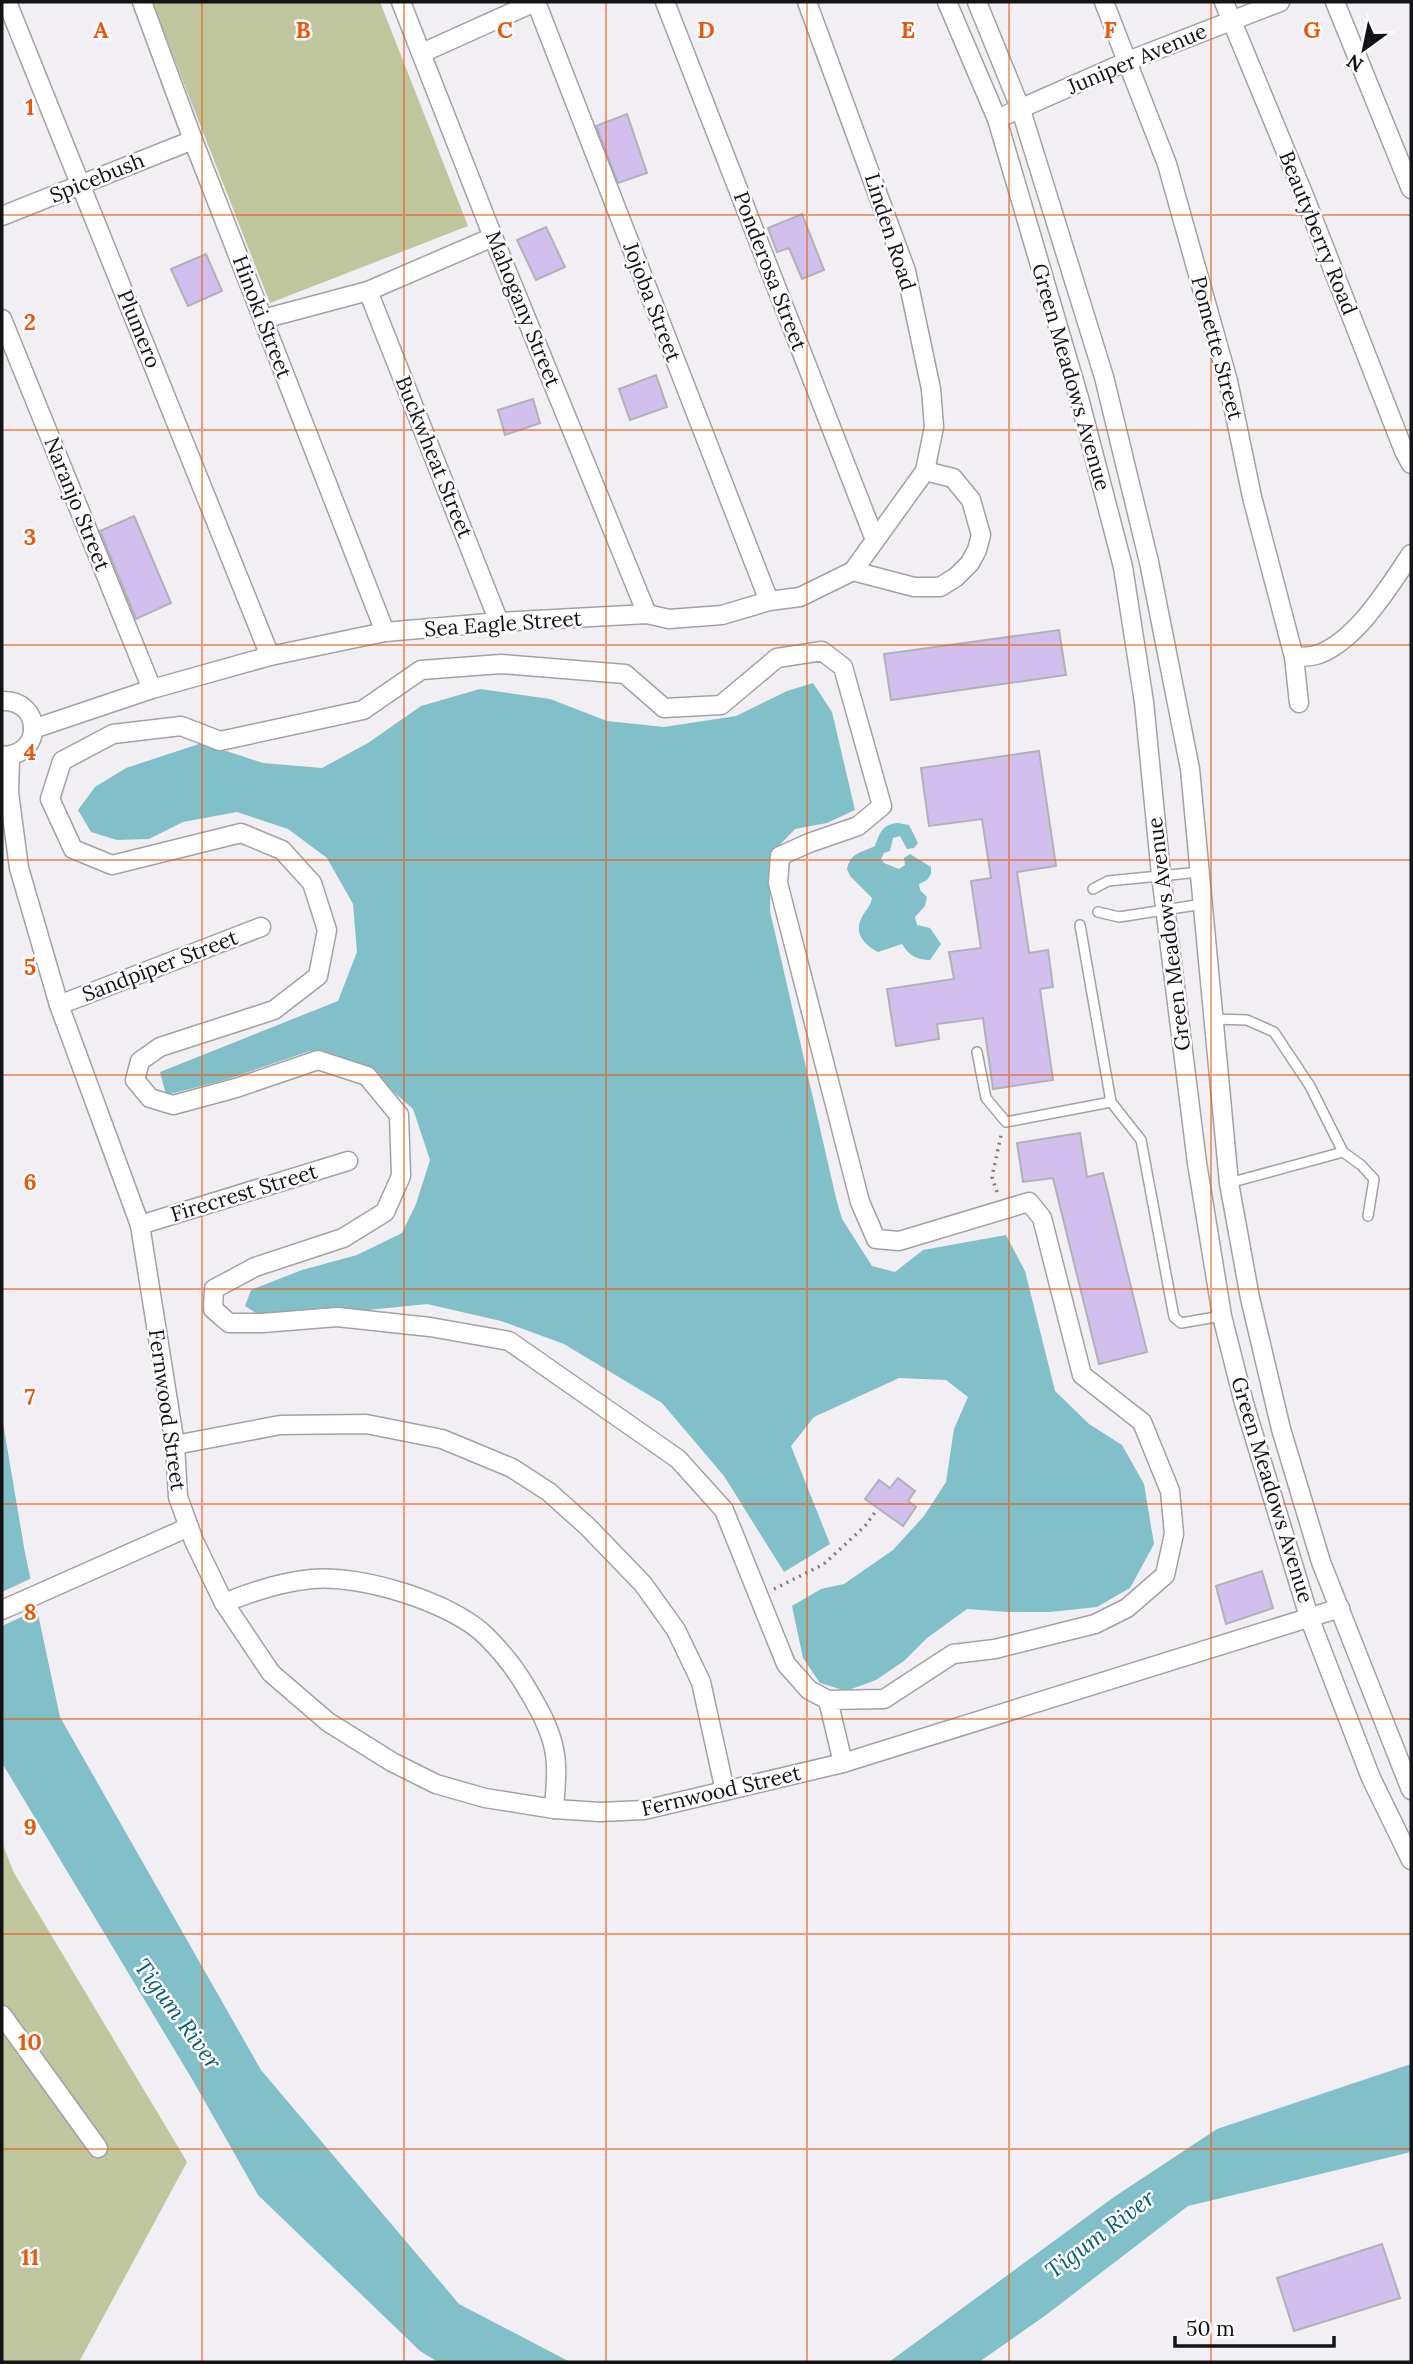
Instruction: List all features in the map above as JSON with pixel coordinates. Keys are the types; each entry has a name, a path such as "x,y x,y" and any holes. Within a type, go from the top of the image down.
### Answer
{"street":[{"name":"Plumero","path":"7,2 270,656"},
{"name":"Hinoki Street","path":"142,2 385,632"},
{"name":"Mahogany Street","path":"401,2 493,237 647,614"},
{"path":"422,53 535,2"},
{"name":"Jojoba Street","path":"535,2 769,601"},
{"name":"Ponderosa Street","path":"666,2 875,540"},
{"name":"Linden Road","path":"807,2 906,271 930,388 934,427 925,471"},
{"name":"Green Meadows Avenue","path":"947,2 997,120 1079,397 1123,567 1144,702 1161,875 1195,1149 1222,1316 1244,1403 1310,1617 1371,1778 1411,1860"},
{"name":"Green Meadows Avenue","path":"977,2 1021,110 1104,377 1149,562 1190,769 1229,1183 1250,1298 1281,1429 1321,1562 1411,1790"},
{"name":"Pomette Street","path":"1104,2 1167,164 1228,381 1252,497 1294,657 1299,703"},
{"name":"Beautyberry Road","path":"1224,2 1411,464"},
{"name":"Juniper Avenue","path":"997,120 1128,61 1280,2"},
{"path":"1335,2 1411,189"},
{"name":"Spicebush","path":"2,216 193,140"},
{"path":"263,319 368,291 493,237"},
{"name":"Buckwheat Street","path":"368,291 499,622"},
{"name":"Naranjo Street","path":"2,319 152,689"},
{"path":"853,571 914,586 940,587 956,577 970,563 981,535 971,500 953,478 925,471"},
{"name":"Sea Eagle Street","path":"33,729 152,689 270,656 385,632 499,622 647,614 669,619 722,615 769,601 800,597 853,571 925,471"},
{"path":"1294,657 1314,656 1336,646 1376,607 1411,555"},
{"path":"822,652 843,667 882,806 858,826 780,856 778,883 860,1202 876,1239 899,1241 1029,1202 1042,1218 1082,1375 1142,1422 1170,1491 1174,1534 1165,1575 1127,1608 1095,1624 995,1649 953,1654 884,1699 828,1700 809,1690 786,1664 760,1597 724,1510 678,1459 509,1341 430,1327 337,1317 229,1323 213,1309 214,1289 255,1267 344,1238 385,1212 401,1177 399,1115 367,1076 318,1060 236,1088 173,1105 150,1098 135,1080 139,1061 160,1048 274,1010 318,976 327,930 312,883 282,850 241,833 112,864 73,849 50,799 62,761 113,734 181,726 220,741 363,710 421,670 501,664 625,674 664,708 721,705 777,658 822,652"},
{"path":"2,701 18,703 26,710 32,719 33,729 29,744 24,750 6,756"},
{"name":"Fernwood Street","path":"6,756 5,794 19,868 60,1005 140,1225 175,1445 178,1497 224,1603 271,1672 328,1722 436,1784 485,1798 554,1809 600,1812 644,1810 843,1763 1340,1608"},
{"name":"Sandpiper Street","path":"60,1005 261,927"},
{"name":"Firecrest Street","path":"140,1225 348,1161"},
{"path":"175,1445 280,1425 366,1424 442,1439 521,1474 549,1492 588,1527 643,1584 676,1630 701,1682 725,1791"},
{"path":"2,1610 189,1527"},
{"path":"224,1603 280,1584 314,1579 359,1581 394,1589 457,1616 485,1634 516,1670 541,1711 555,1754 554,1809"},
{"path":"828,1700 843,1763"},
{"path":"2,2015 98,2148"}],"lane":[{"path":"1093,889 1108,881 1200,872"},
{"path":"1098,912 1119,917 1203,904"},
{"path":"1080,925 1111,1102 1141,1140 1174,1317 1181,1323 1222,1316"},
{"path":"1213,1019 1247,1020 1274,1032 1310,1086 1343,1152 1374,1179 1368,1216"},
{"path":"977,1052 986,1098 1006,1122 1111,1102"},
{"path":"1229,1183 1343,1152"}],"path":[{"path":"1002,1211 992,1177 1006,1122"},
{"path":"760,1597 824,1564 876,1511"}],"green space":[{"path":"152,2 380,2 468,226 270,303"},
{"path":"2,1843 14,1873 187,2162 79,2362 2,2362"}],"water":[{"path":"813,683 832,712 855,810 827,823 795,829 771,854 770,911 842,1219 872,1266 895,1272 923,1250 1006,1235 1025,1271 1055,1391 1089,1424 1122,1445 1144,1484 1154,1544 1130,1588 1097,1607 1050,1612 967,1609 927,1638 904,1661 876,1680 846,1691 820,1683 803,1658 792,1606 821,1589 844,1584 893,1550 924,1516 946,1482 954,1429 968,1397 946,1380 899,1378 814,1417 791,1446 830,1544 784,1572 724,1476 662,1403 564,1344 501,1321 427,1304 349,1312 259,1315 245,1306 251,1290 302,1270 357,1255 402,1233 416,1204 430,1160 413,1109 365,1067 310,1051 225,1080 166,1095 160,1072 338,1001 357,952 353,904 327,858 288,829 237,812 183,822 149,839 117,840 91,832 78,810 95,787 126,768 202,743 263,763 322,768 368,743 421,706 480,689 550,699 607,721 664,727 736,716 787,691"},
{"path":"898,823 909,825 918,843 914,848 907,849 900,836 893,838 890,851 884,853 881,859 899,869 905,865 904,858 910,854 931,867 927,880 919,884 920,890 927,897 925,906 915,917 917,925 930,928 941,944 930,960 913,956 902,944 878,952 865,942 859,930 861,919 872,898 850,876 847,869 849,863 857,854 875,846 885,827"},
{"name":"Tigum River","path":"2,1417 25,1553 60,1717 261,2070 459,2304 570,2362 438,2362 420,2351 258,2195 192,2079 2,1763"},
{"name":"Tigum River","path":"1411,2064 1411,2152 1188,2206 1046,2315 979,2362 889,2362 1114,2197 1217,2129"}],"pier":[{"path":"34,1577 41,1608 2,1626 2,1592"}],"building":[{"path":"627,114 647,173 618,183 596,126"},
{"path":"802,214 824,270 802,279 789,248 777,252 768,228"},
{"path":"546,227 565,267 536,280 517,240"},
{"path":"206,254 222,291 188,306 171,269"},
{"path":"656,375 667,407 630,420 619,389"},
{"path":"533,399 540,423 505,435 498,410"},
{"path":"134,516 171,603 136,619 100,531"},
{"path":"1059,630 1066,675 891,700 884,654"},
{"path":"1039,751 1056,866 1017,872 1029,953 1048,950 1053,987 1040,989 1053,1080 993,1089 983,1018 937,1024 939,1039 896,1046 887,989 954,979 949,952 981,948 971,881 991,878 982,819 929,826 921,768"},
{"path":"1080,1133 1087,1177 1103,1173 1147,1352 1099,1364 1053,1178 1023,1182 1017,1143"},
{"path":"898,1478 915,1491 908,1501 916,1507 903,1526 865,1499 879,1480 890,1488"},
{"path":"1262,1571 1273,1608 1226,1624 1216,1586"},
{"path":"1382,2244 1400,2298 1294,2331 1277,2278"}]}
